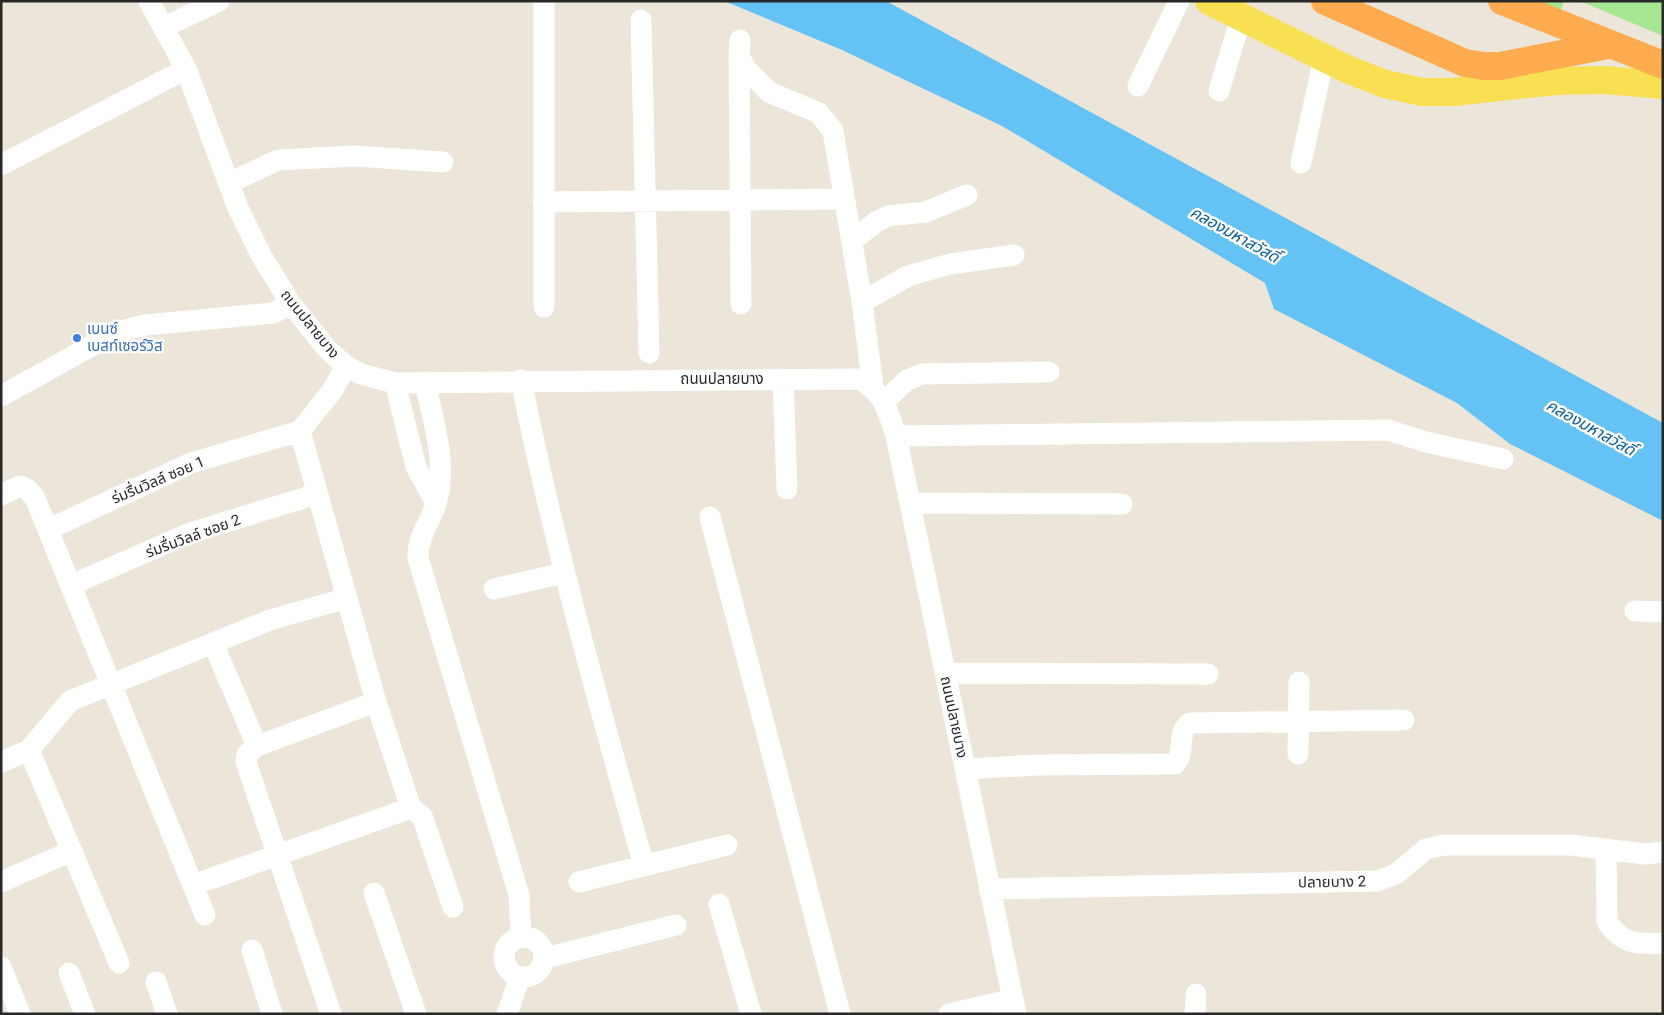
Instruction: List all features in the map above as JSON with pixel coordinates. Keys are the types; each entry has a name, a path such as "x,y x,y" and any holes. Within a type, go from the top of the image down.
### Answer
{"highway":[{"path":"1325,1 1466,63 1484,66 1500,66 1608,45"},
{"path":"1502,1 1608,45 1663,65"}],"main road":[{"path":"1209,1 1324,58 1385,84 1422,92 1453,92 1556,81 1605,80 1663,85"}],"street":[{"name":"ถนนปลายบาง","path":"149,1 186,68 229,182 262,257 292,304 328,350 346,366 361,374 395,383 521,380 859,379 879,394 896,436 989,889 1015,1006"},
{"path":"164,27 219,1"},
{"path":"544,1 544,307"},
{"path":"1138,86 1179,1"},
{"path":"1219,92 1241,17"},
{"path":"641,20 649,353"},
{"path":"741,304 740,48 745,68 770,92 819,113 833,131 879,394 922,374 1049,372"},
{"path":"1301,163 1324,58"},
{"path":"1,165 186,68"},
{"path":"229,182 278,160 355,156 443,162"},
{"path":"852,241 876,222 888,216 926,212 967,195"},
{"path":"543,202 844,199"},
{"path":"862,302 908,276 950,264 1014,254"},
{"path":"1,396 117,332 145,325 273,313 292,304"},
{"path":"346,366 332,391 300,431 376,702 411,808 422,816 453,907"},
{"path":"783,379 787,489"},
{"path":"521,380 542,487 563,573 644,866"},
{"path":"424,382 442,460 436,503 418,544 418,558 519,895 521,937"},
{"path":"395,383 416,467 436,503"},
{"path":"896,436 1388,430 1426,442 1503,459"},
{"name":"ร่มรื่นวิลล์ ซอย 1","path":"49,529 191,462 300,431"},
{"path":"1,495 20,486 28,490 35,498 205,915"},
{"name":"ร่มรื่นวิลล์ ซอย 2","path":"72,585 190,533 318,494"},
{"path":"910,503 1122,504"},
{"path":"710,517 840,1014"},
{"path":"494,589 563,573"},
{"path":"1,762 29,750 70,701 270,620 347,598"},
{"path":"1635,611 1663,612"},
{"path":"213,643 257,746"},
{"path":"945,673 1208,674"},
{"path":"1298,754 1299,682"},
{"path":"331,1014 246,762 247,754 257,746 376,702"},
{"path":"964,769 1038,765 1175,764 1181,752 1183,730 1190,723 1404,720"},
{"path":"29,750 119,963"},
{"path":"192,885 411,808"},
{"path":"579,882 727,845"},
{"name":"ปลายบาง 2","path":"989,889 1377,881 1396,874 1426,849 1445,845 1571,845 1645,854 1663,852"},
{"path":"1606,849 1608,922 1614,932 1624,941 1644,944 1663,943"},
{"path":"1,882 72,851"},
{"path":"374,893 416,1014"},
{"path":"719,904 751,1014"},
{"path":"545,958 676,925"},
{"path":"521,937 535,940 544,951 545,958 539,971 534,975 520,977 508,970 504,956 509,944 521,937"},
{"path":"252,950 272,1014"},
{"path":"1,967 20,1014"},
{"path":"69,973 85,1014"},
{"path":"506,1014 520,977"},
{"path":"156,982 168,1014"},
{"path":"949,1014 1015,1006"}],"green space":[{"path":"1535,1 1564,1 1560,13"},
{"path":"1580,1 1663,1 1663,36"}],"water":[{"name":"คลองมหาสวัสดิ์","path":"724,1 886,1 1663,423 1663,521 1510,444 1457,403 1274,309 1265,283 1002,126 842,50"}],"place":[{"name":"เบนซ์ เบสท์เซอร์วิส","path":"77,338"}]}
